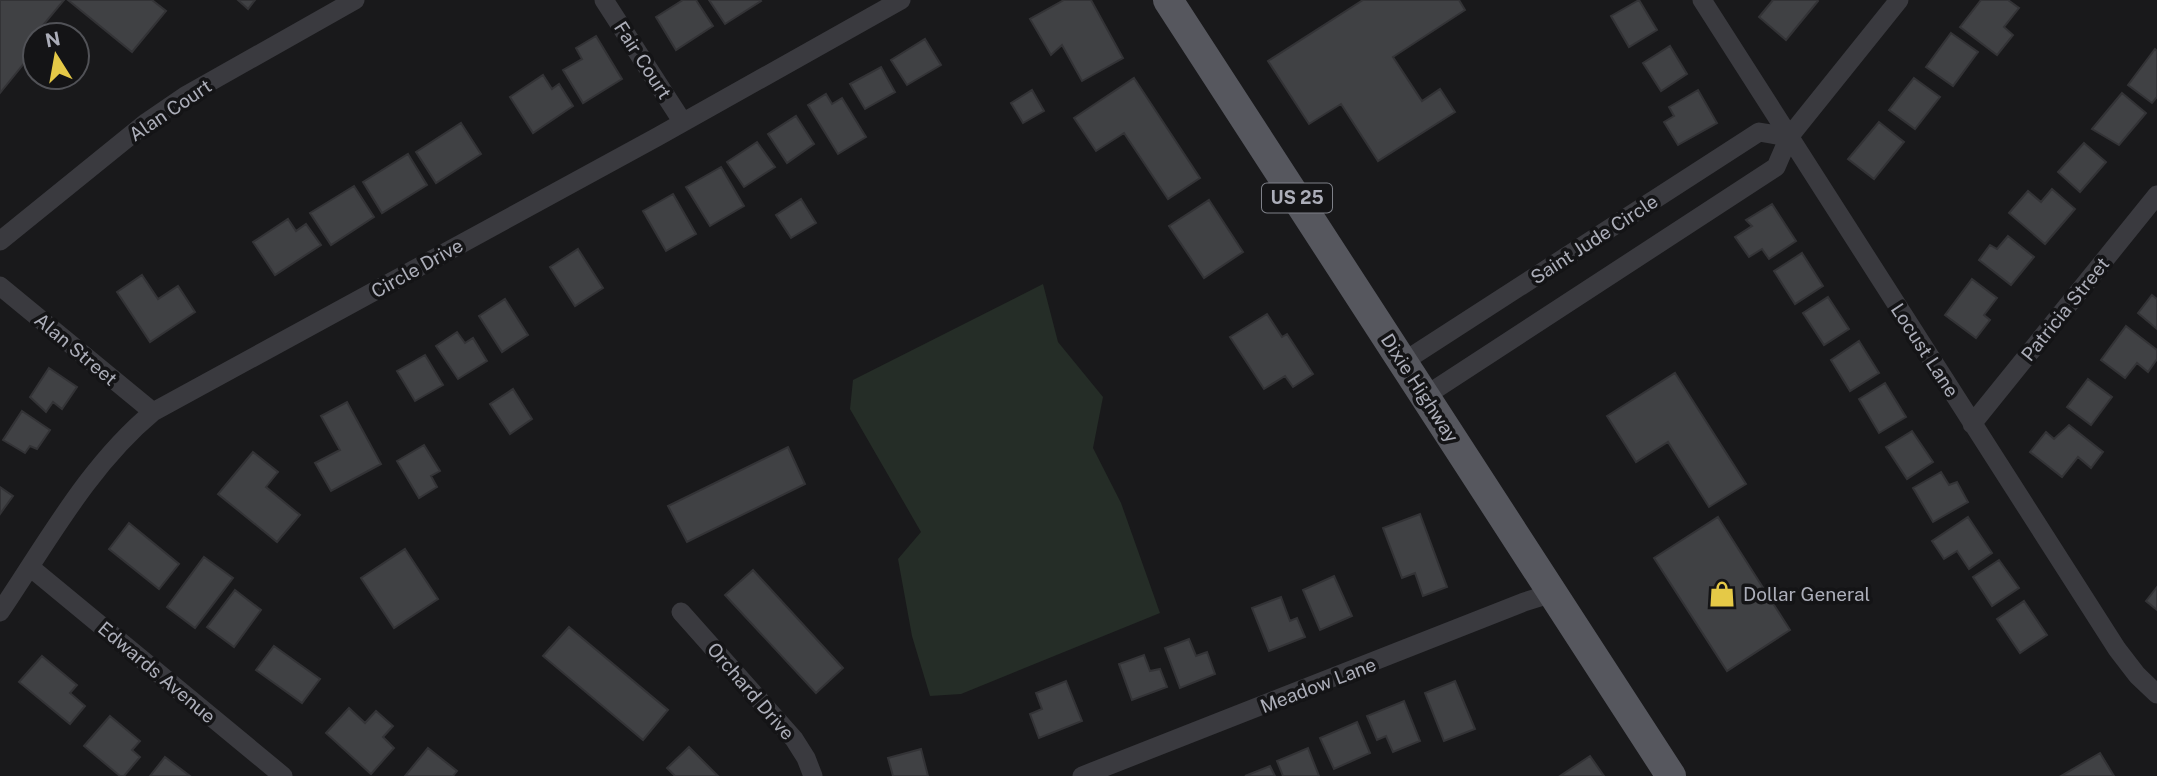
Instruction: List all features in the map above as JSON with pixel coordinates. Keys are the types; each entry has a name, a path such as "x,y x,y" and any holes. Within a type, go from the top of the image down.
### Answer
{"main road":[{"name":"Dixie Highway","path":"1168,0 1671,776"}],"street":[{"name":"Alan Court","path":"0,241 147,122 185,96 355,0"},
{"name":"Fair Court","path":"604,0 681,121"},
{"name":"Circle Drive","path":"0,612 99,466 125,435 153,412 901,0"},
{"name":"Locust Lane","path":"1702,0 2117,649 2137,675 2157,694"},
{"name":"Saint Jude Circle","path":"1425,396 1776,167 1789,137 1899,0"},
{"name":"Saint Jude Circle","path":"1403,362 1759,132 1789,137"},
{"name":"Patricia Street","path":"1972,424 2157,195"},
{"name":"Alan Street","path":"0,286 153,412"},
{"name":"Edwards Avenue","path":"30,567 283,776"},
{"name":"Meadow Lane","path":"1082,776 1524,602 1553,593"},
{"name":"Orchard Drive","path":"681,612 794,739 801,748 813,776"}],"shaded area":[{"path":"1043,284 1058,342 1103,397 1093,448 1121,503 1160,613 961,694 930,696 912,636 898,559 921,532 850,409 853,380"}],"building":[{"path":"0,0 64,0 46,21 21,21 21,67 0,93"},
{"path":"68,0 152,0 166,11 132,52"},
{"path":"238,0 255,0 248,9"},
{"path":"683,0 696,0 713,26 676,50 656,17"},
{"path":"709,0 760,0 761,1 725,24"},
{"path":"1064,0 1091,0 1123,58 1082,81 1062,45 1051,55 1030,19"},
{"path":"1363,0 1459,0 1465,10 1393,57 1422,101 1440,89 1455,112 1378,161 1341,104 1309,124 1268,61"},
{"path":"1639,0 1657,30 1629,47 1611,16"},
{"path":"1773,0 1818,1 1786,40 1759,17"},
{"path":"1981,0 2008,0 2019,8 2004,27 2013,35 1997,55 1960,27"},
{"path":"1951,33 1978,52 1953,86 1926,67"},
{"path":"596,36 622,79 583,103 563,70 582,59 576,48"},
{"path":"925,39 941,65 907,85 891,60"},
{"path":"1670,46 1687,74 1661,91 1643,63"},
{"path":"2155,49 2157,97 2152,103 2128,85"},
{"path":"881,67 895,92 865,109 850,84"},
{"path":"543,75 552,89 559,84 573,106 533,133 510,97"},
{"path":"1134,78 1200,178 1168,199 1124,133 1096,151 1074,118"},
{"path":"1914,78 1940,97 1915,129 1889,110"},
{"path":"1032,90 1044,111 1023,123 1011,103"},
{"path":"1698,90 1717,123 1678,145 1664,122 1674,116 1669,107"},
{"path":"2122,93 2146,113 2119,145 2092,129"},
{"path":"826,94 832,104 842,98 866,137 838,154 808,105"},
{"path":"796,116 814,144 787,163 768,134"},
{"path":"1879,122 1904,142 1874,179 1848,159"},
{"path":"461,123 481,154 436,183 416,152"},
{"path":"757,142 775,167 744,187 727,162"},
{"path":"2084,143 2106,162 2080,192 2058,172"},
{"path":"408,154 427,185 382,213 363,182"},
{"path":"721,167 744,206 710,226 686,187"},
{"path":"354,186 374,217 331,245 310,213"},
{"path":"2052,189 2075,209 2045,244 2009,213 2028,191 2041,202"},
{"path":"673,194 696,234 666,251 643,211"},
{"path":"801,199 816,223 791,238 776,215"},
{"path":"1209,200 1243,252 1204,278 1169,226"},
{"path":"1772,204 1796,241 1769,259 1762,249 1749,257 1735,237 1752,226 1746,220"},
{"path":"288,219 296,231 306,224 321,245 275,275 253,242"},
{"path":"2008,236 2034,257 2011,285 1979,260 1990,245 1997,249"},
{"path":"578,249 603,288 575,306 550,267"},
{"path":"1802,253 1823,286 1795,304 1774,271"},
{"path":"142,275 158,299 178,286 195,312 150,342 117,292"},
{"path":"1972,279 1997,298 1984,315 1990,320 1976,338 1945,315"},
{"path":"2152,295 2157,299 2157,329 2138,313"},
{"path":"1828,297 1849,329 1824,345 1803,313"},
{"path":"505,299 528,335 502,352 479,316"},
{"path":"1267,314 1282,337 1287,334 1313,374 1293,387 1285,376 1264,389 1230,337"},
{"path":"2126,326 2157,350 2157,359 2148,372 2137,363 2125,378 2101,360"},
{"path":"457,332 465,343 473,338 487,361 458,379 436,346"},
{"path":"1859,341 1879,373 1850,391 1831,360"},
{"path":"425,355 443,385 415,401 397,371"},
{"path":"49,368 77,387 62,409 53,402 46,412 30,397"},
{"path":"1675,373 1746,484 1709,507 1668,442 1636,462 1607,416"},
{"path":"2088,379 2112,397 2091,425 2067,407"},
{"path":"1885,383 1906,417 1879,433 1859,399"},
{"path":"513,389 532,419 510,434 490,404"},
{"path":"347,402 381,464 331,491 315,463 340,450 321,416"},
{"path":"22,411 50,430 37,449 30,446 25,453 3,440"},
{"path":"2069,425 2103,452 2091,468 2078,457 2062,477 2030,452 2046,432 2054,439"},
{"path":"1912,431 1933,462 1907,479 1886,447"},
{"path":"424,445 440,471 431,476 437,487 419,498 397,461"},
{"path":"788,447 805,484 687,542 668,506"},
{"path":"253,452 278,472 266,487 300,515 277,542 218,494"},
{"path":"1941,472 1949,485 1957,482 1968,502 1933,522 1913,488"},
{"path":"0,487 13,496 0,514"},
{"path":"1420,514 1447,587 1423,596 1415,573 1402,578 1383,528"},
{"name":"Dollar General","path":"1718,517 1790,630 1727,671 1654,558"},
{"path":"1968,517 1992,553 1969,569 1957,551 1944,559 1932,541"},
{"path":"129,523 179,564 159,589 109,549"},
{"path":"405,549 438,599 394,628 361,578"},
{"path":"204,557 233,578 195,628 167,607"},
{"path":"1999,560 2019,588 1992,606 1973,577"},
{"path":"753,570 843,668 816,693 725,595"},
{"path":"1334,576 1352,616 1320,630 1303,590"},
{"path":"2157,587 2157,610 2146,601"},
{"path":"235,590 261,610 234,647 207,627"},
{"path":"1281,597 1290,621 1297,618 1305,637 1269,651 1252,608"},
{"path":"2024,601 2047,635 2020,653 1997,619"},
{"path":"569,627 668,710 643,740 543,656"},
{"path":"1189,639 1196,656 1207,652 1215,674 1180,688 1165,648"},
{"path":"274,646 320,679 302,703 256,670"},
{"path":"1144,655 1150,671 1160,669 1167,687 1132,700 1119,664"},
{"path":"42,656 77,685 70,693 85,706 70,724 19,682"},
{"path":"1066,681 1082,721 1039,738 1030,714 1042,709 1036,693"},
{"path":"1455,681 1475,729 1444,741 1425,693"},
{"path":"1404,701 1420,741 1393,752 1386,736 1377,740 1367,716"},
{"path":"349,708 365,723 376,711 393,726 383,737 394,748 371,774 326,733"},
{"path":"110,716 140,741 132,750 140,757 124,776 120,776 84,746"},
{"path":"1357,722 1370,753 1334,769 1320,738"},
{"path":"689,747 718,776 675,776 667,768"},
{"path":"428,748 457,771 453,776 405,776"},
{"path":"1308,748 1319,776 1283,776 1277,761"},
{"path":"921,749 928,776 893,776 888,758"},
{"path":"2100,753 2114,776 2061,776"},
{"path":"1590,756 1604,776 1560,776"},
{"path":"165,757 190,776 150,776"},
{"path":"1270,766 1275,776 1245,776"}],"place":[{"name":"Dollar General","path":"1722,594"}]}
